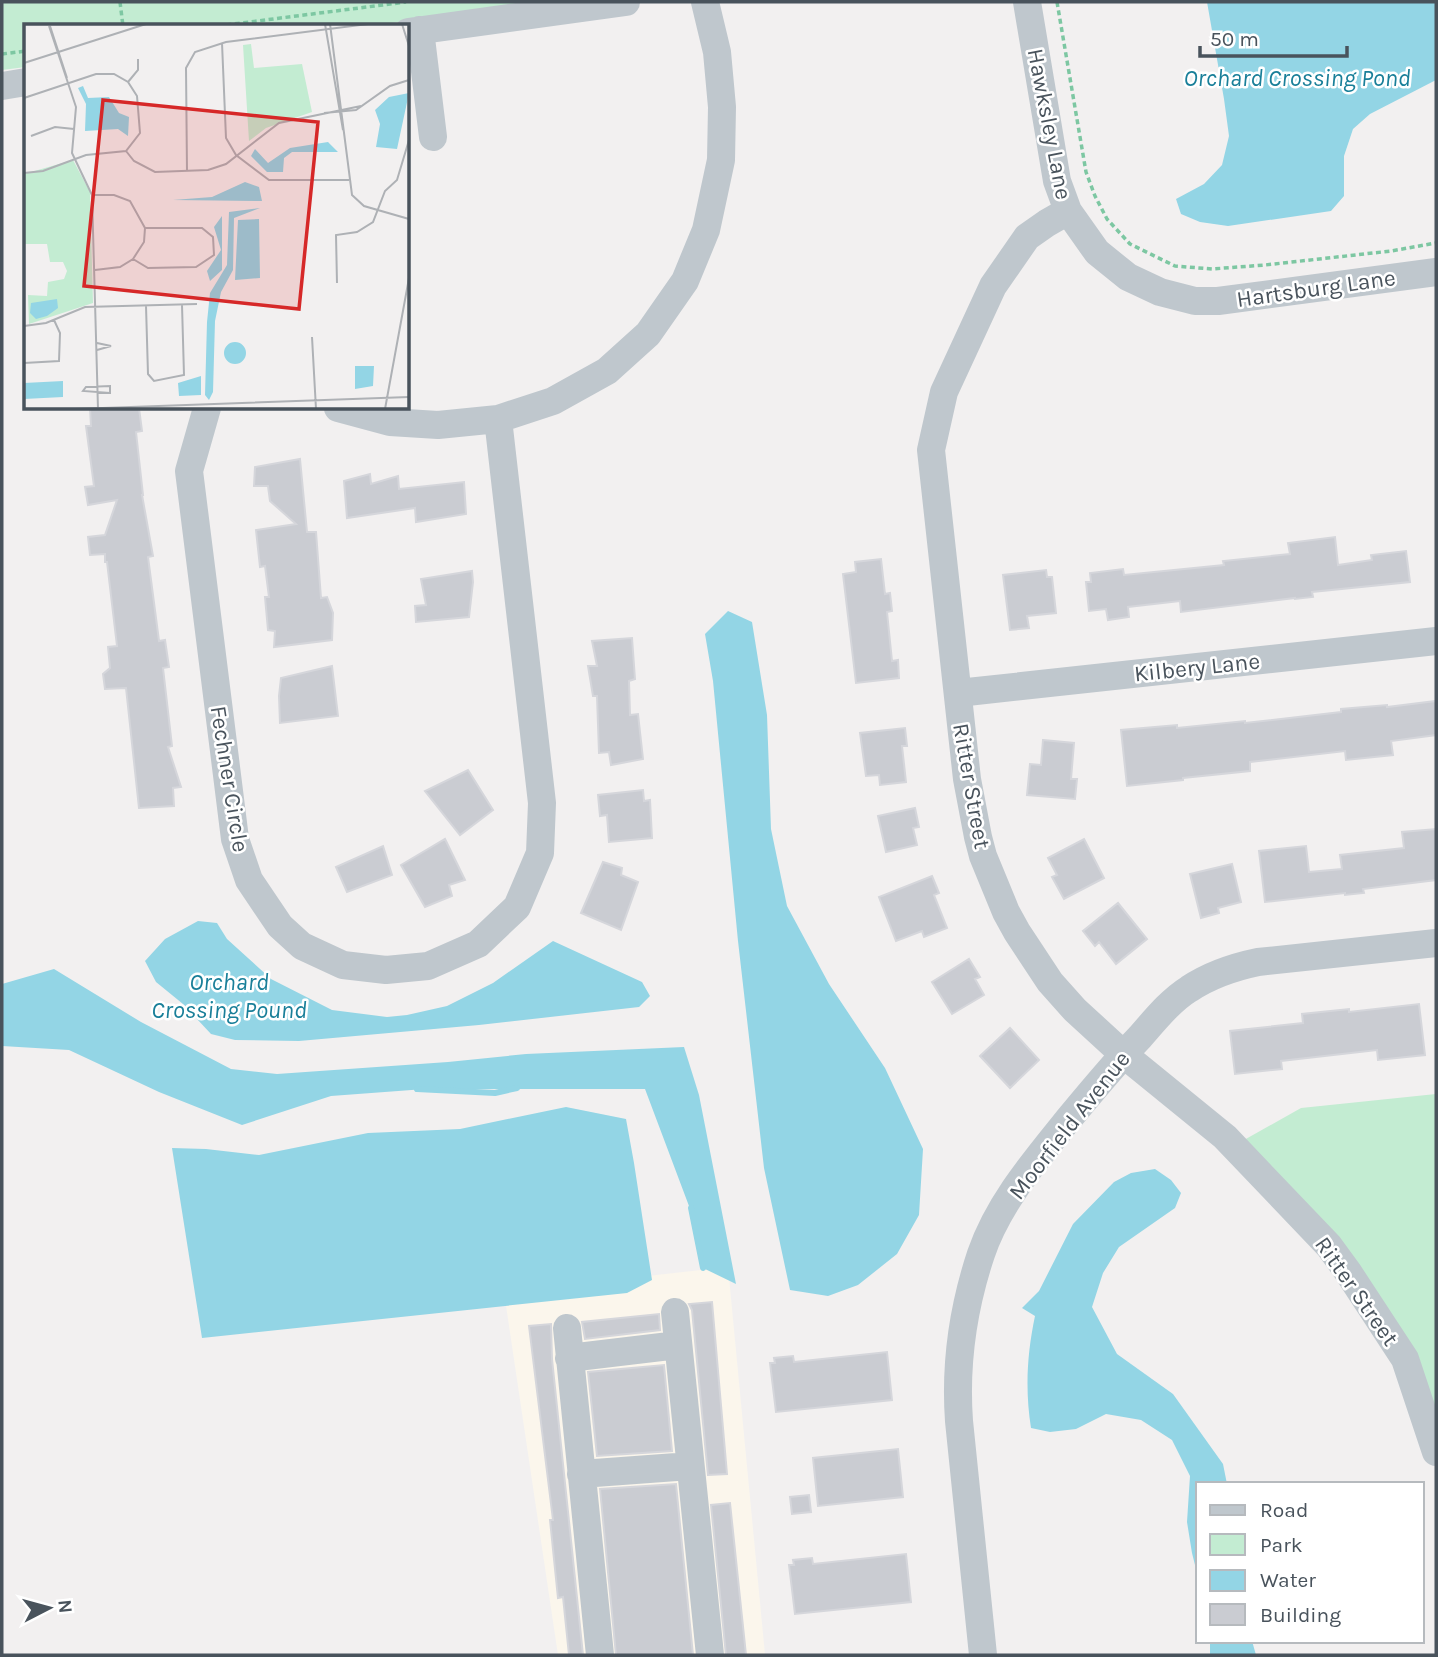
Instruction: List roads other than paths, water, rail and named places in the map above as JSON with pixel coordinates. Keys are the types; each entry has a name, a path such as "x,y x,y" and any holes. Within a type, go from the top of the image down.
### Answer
{"street":[{"path":"433,137 414,31 626,2"},
{"path":"345,410 390,422 438,425 498,419 553,401 607,371 648,334 685,281 706,230 721,160 722,107 717,52 705,2"},
{"name":"Hawksley Lane","path":"1027,2 1057,181 1068,211 1097,252 1128,277 1160,292 1195,301"},
{"path":"2,86 24,82"},
{"name":"Ritter Street","path":"1068,211 1027,237 993,286 944,392 931,450 967,779 975,826 1006,912 1050,982 1123,1054 1225,1137 1329,1246 1405,1359 1436,1452"},
{"name":"Hartsburg Lane","path":"1195,301 1217,301 1436,272"},
{"name":"Fechner Circle","path":"206,410 190,471 235,839 249,880 280,926 302,946 343,965 386,970 428,966 478,944 517,907 540,853 542,803 498,419"},
{"name":"Kilbery Lane","path":"958,693 1436,641"},
{"name":"Moorfield Avenue","path":"984,1655 957,1397 962,1329 972,1286 982,1252 1011,1195 1123,1054 1174,1000 1194,986 1229,969 1258,962 1436,943"},
{"path":"675,1312 710,1655"},
{"path":"567,1328 600,1655"},
{"path":"569,1357 678,1345"},
{"path":"581,1474 690,1466"}],"water":[{"name":"Orchard Crossing Pond","path":"1207,2 1436,2 1436,80 1370,114 1353,129 1344,156 1344,196 1331,211 1228,226 1200,222 1181,214 1176,199 1204,184 1222,165 1229,136"},
{"path":"728,611 752,622 767,715 771,829 787,906 829,984 885,1068 923,1149 919,1215 897,1254 858,1285 828,1296 790,1290 764,1168 738,941 713,681 705,634"},
{"name":"Orchard Crossing Pound","path":"198,921 217,923 227,939 271,979 332,1010 387,1017 447,1006 493,983 553,941 642,982 650,996 639,1007 479,1025 299,1041 235,1040 211,1034 183,1004 156,982 145,961 165,939"},
{"path":"54,969 141,1022 231,1069 277,1074 526,1054 684,1047 699,1095 736,1284 703,1268 692,1214 645,1089 425,1089 331,1096 242,1125 159,1092 69,1050 2,1046 2,984"},
{"path":"566,1107 626,1119 652,1280 627,1293 202,1338 172,1148 259,1155 368,1133 460,1129"},
{"path":"1155,1169 1171,1180 1181,1193 1175,1208 1119,1247 1103,1273 1092,1307 1117,1354 1173,1394 1223,1464 1227,1482 1196,1482 1196,1569 1187,1522 1190,1476 1172,1440 1141,1420 1106,1414 1076,1429 1050,1432 1031,1428 1028,1372 1035,1316 1022,1308 1039,1291 1073,1224 1114,1182 1131,1173"},
{"path":"1210,1643 1253,1643 1256,1655 1210,1655"}],"waterway":[{"path":"417,1089 495,1093 517,1088"},
{"path":"691,1208 703,1268"}]}
